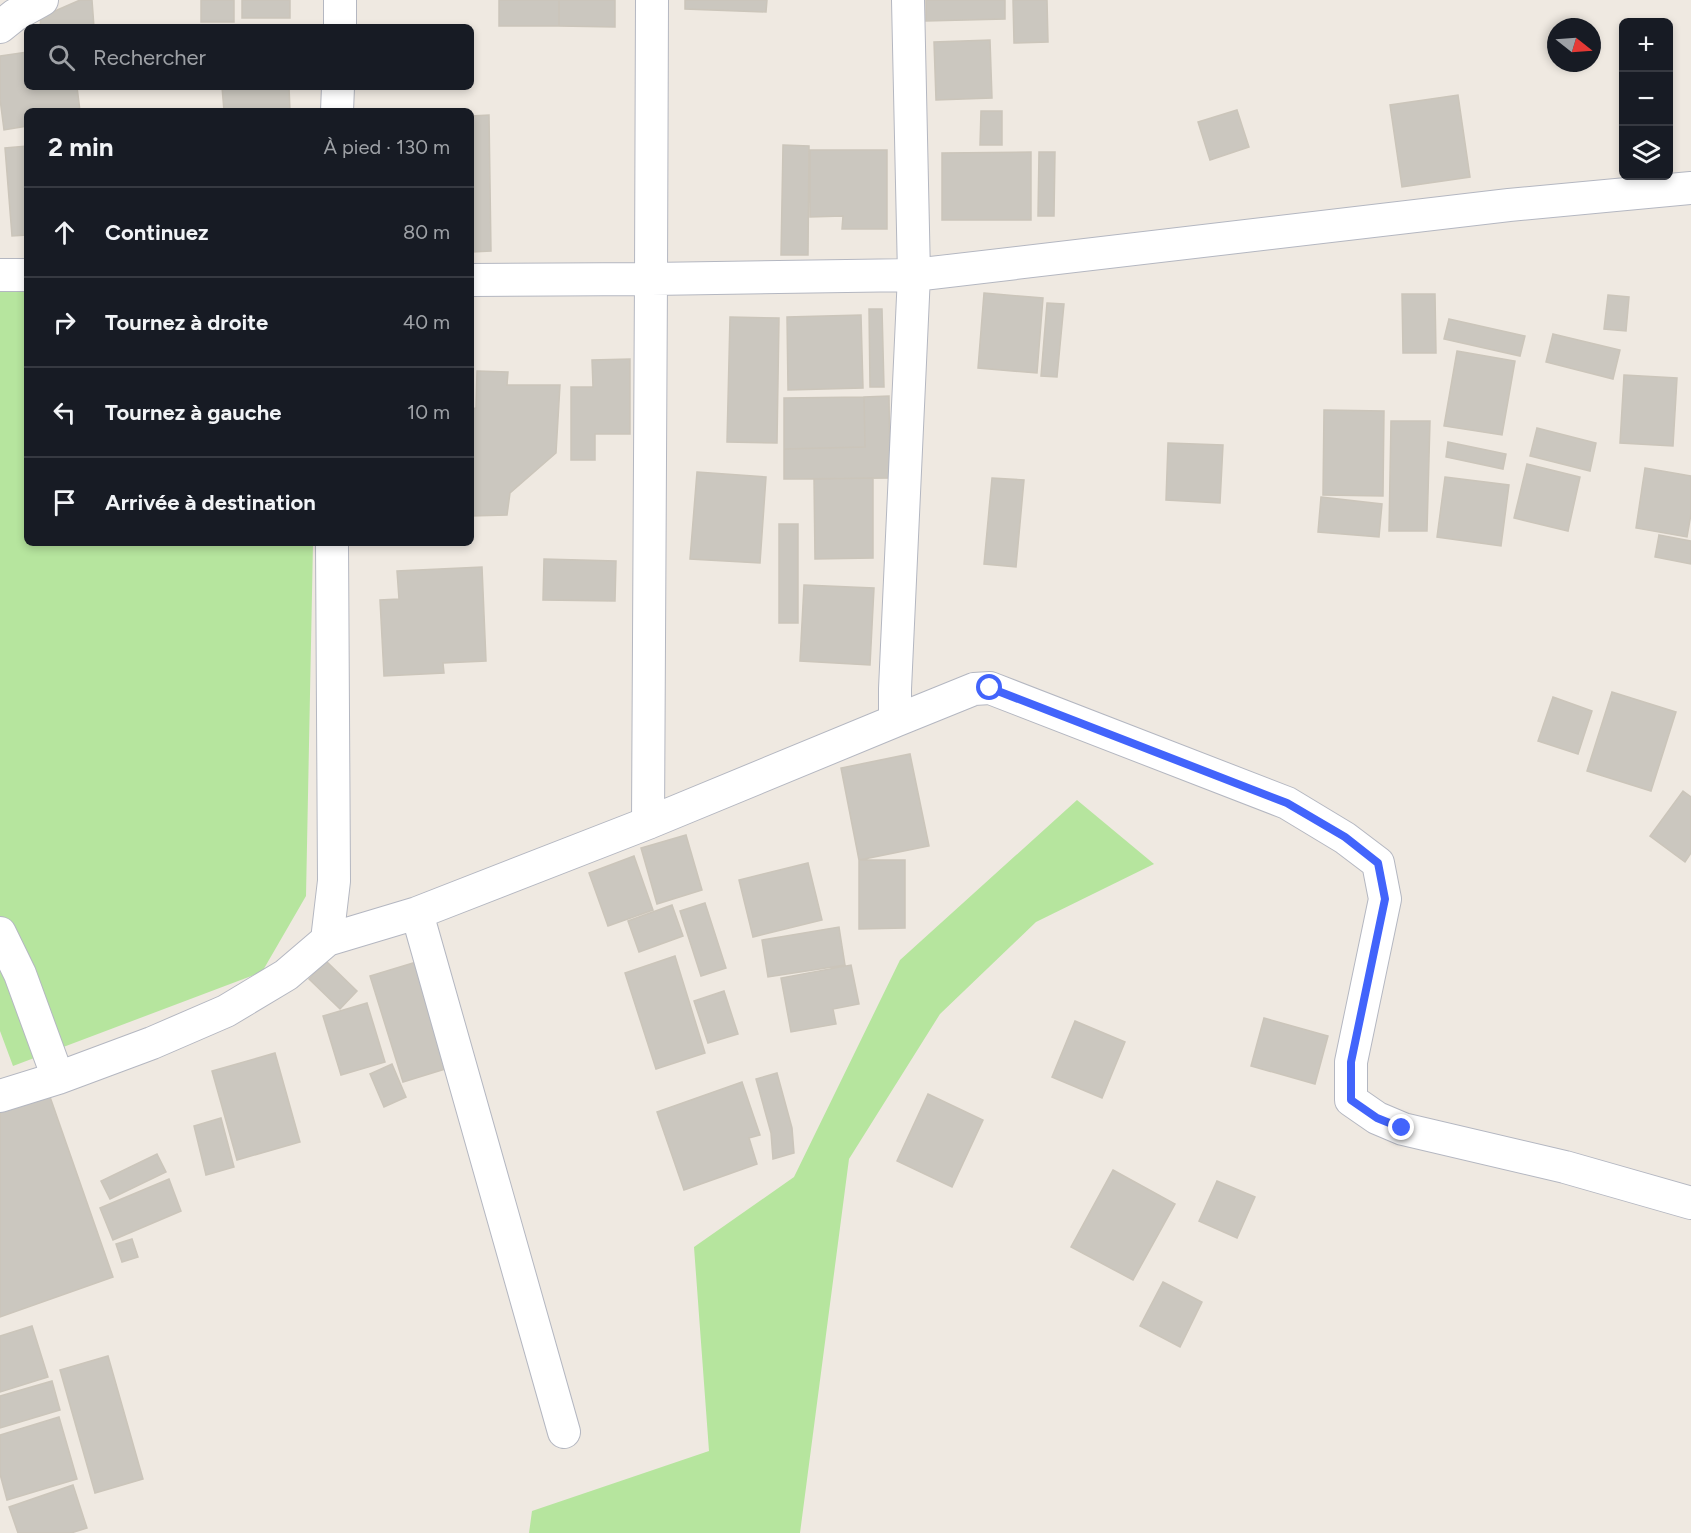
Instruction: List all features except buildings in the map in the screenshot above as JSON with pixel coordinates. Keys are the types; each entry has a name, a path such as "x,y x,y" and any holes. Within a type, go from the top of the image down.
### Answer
{"street":[{"path":"0,27 15,15 42,0"},
{"path":"340,0 340,24"},
{"path":"648,823 652,0"},
{"path":"895,721 914,275 908,0"},
{"path":"338,90 338,108"},
{"path":"474,280 914,275 1509,206 1691,188"},
{"path":"0,275 24,275"},
{"path":"327,940 334,881 332,546"},
{"path":"0,1096 58,1078 152,1043 226,1011 286,975 327,940 417,913 648,823 974,689 990,688 1287,803 1345,837 1378,863 1385,899 1351,1062 1351,1100 1377,1118 1402,1128 1565,1167 1691,1203"},
{"path":"417,913 564,1432"},
{"path":"0,933 20,974 58,1078"}],"green space":[{"path":"0,285 24,285 24,546 313,546 306,896 262,972 13,1066 0,1031"},
{"path":"1077,800 1154,864 1036,922 940,1014 849,1159 800,1533 529,1533 532,1511 709,1451 694,1247 794,1177 900,960"}],"route":[{"path":"990,688 1287,803 1345,837 1378,863 1385,899 1351,1062 1351,1100 1377,1118 1402,1128"}]}
